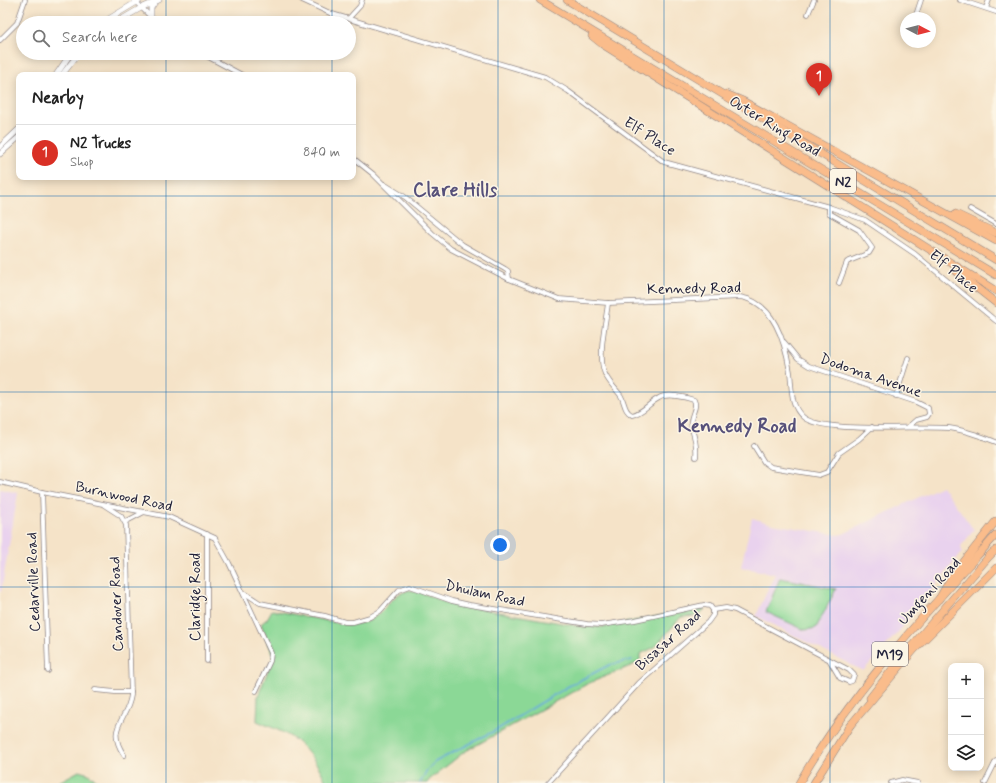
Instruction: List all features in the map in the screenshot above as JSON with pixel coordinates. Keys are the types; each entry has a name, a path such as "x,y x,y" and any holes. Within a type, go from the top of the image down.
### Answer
{"highway":[{"name":"Outer Ring Road","path":"540,0 815,164 996,275"},
{"name":"Outer Ring Road","path":"566,0 996,260"},
{"path":"586,28 602,44 996,291"},
{"path":"714,90 739,99 941,209 996,241"},
{"path":"941,209 952,212 996,233"},
{"path":"934,253 996,303"},
{"path":"967,280 996,307"},
{"path":"939,599 950,578 996,521"},
{"name":"Umgeni Road","path":"799,783 821,747 860,691 996,535"},
{"name":"Umgeni Road","path":"814,783 848,728 898,662 996,549"},
{"path":"848,728 914,650 996,568"}],"street":[{"path":"19,16 24,0"},
{"name":"Elf Place","path":"302,0 322,10 342,16"},
{"path":"351,16 358,8 362,0"},
{"path":"808,14 814,0"},
{"path":"916,12 921,0"},
{"path":"960,0 996,12"},
{"path":"986,8 989,0"},
{"path":"113,16 137,1 141,8 149,16"},
{"path":"127,16 157,1"},
{"path":"151,16 151,8 157,1"},
{"name":"Elf Place","path":"356,20 546,77 568,91 617,129 664,162 829,207 865,220 915,254 996,321"},
{"path":"0,40 16,24"},
{"path":"58,72 66,60"},
{"path":"64,72 74,60"},
{"path":"214,60 236,72"},
{"path":"0,146 16,132"},
{"path":"0,154 16,140"},
{"name":"Kennedy Road","path":"356,161 383,184 451,249 509,279 559,299 608,303 728,297 746,298 758,303 765,309 773,320 783,341 790,371 793,403 802,417 808,421 822,425 872,428 908,427 951,429 995,440"},
{"path":"383,184 389,186 405,197 463,245 505,269 508,272 509,279"},
{"path":"829,207 830,213 858,230 872,248 869,253 847,262 839,283"},
{"path":"970,209 996,224"},
{"path":"608,303 602,359 603,370 608,381 622,397 626,409 632,415 642,411 662,396 682,397 694,400 696,404 691,423 697,444 696,457"},
{"name":"Dodoma Avenue","path":"783,341 798,359 809,366 922,405 929,410 927,417 916,420 908,427"},
{"path":"896,396 908,358"},
{"path":"754,446 764,462 771,467 819,475 827,472 839,453 872,428"},
{"name":"Burnwood Road","path":"0,482 42,492 169,517 207,534 218,542 271,653 270,661 256,691"},
{"name":"Cedarville Road","path":"42,492 48,671"},
{"path":"102,504 121,516 125,522 144,511"},
{"name":"Candover Road","path":"124,755 117,740 116,733 120,721 130,703 131,692 125,522"},
{"name":"Claridge Road","path":"207,534 207,660"},
{"name":"Dhulam Road","path":"243,592 260,603 325,616 345,622 353,622 370,617 380,611 399,590 410,586 452,601 470,605 587,624 612,624 704,605 710,606 713,610"},
{"name":"Bisasar Road","path":"548,783 639,682 708,622 713,614 713,610 726,608 735,610 853,672 854,676 852,681 849,682 842,680 830,661"},
{"path":"95,690 131,692"},
{"path":"985,783 996,761"},
{"path":"891,783 902,780 918,783"}],"shaded area":[{"path":"942,486 974,530 961,546 962,552 901,629 863,671 756,616 775,574 741,567 752,518 772,524 838,535 843,534"},
{"path":"0,489 18,493 1,592 0,592"}],"green space":[{"path":"780,578 836,589 816,628 805,630 766,612"},
{"path":"409,590 420,592 447,603 584,627 603,627 694,609 705,609 698,616 681,617 655,647 640,654 640,662 587,684 464,752 427,783 326,783 317,764 301,745 283,732 257,721 258,696 273,658 261,624 267,619 272,610 349,625 367,622 378,615 397,595"},
{"path":"79,771 89,774 99,783 57,783"}],"waterway":[{"path":"420,783 427,770 435,762 498,729 567,687 609,665 632,660"}],"place":[{"name":"N2 Trucks","path":"819,96"}],"district":[{"name":"Clare Hills","path":"455,189"},
{"name":"Kennedy Road","path":"737,425"}]}
